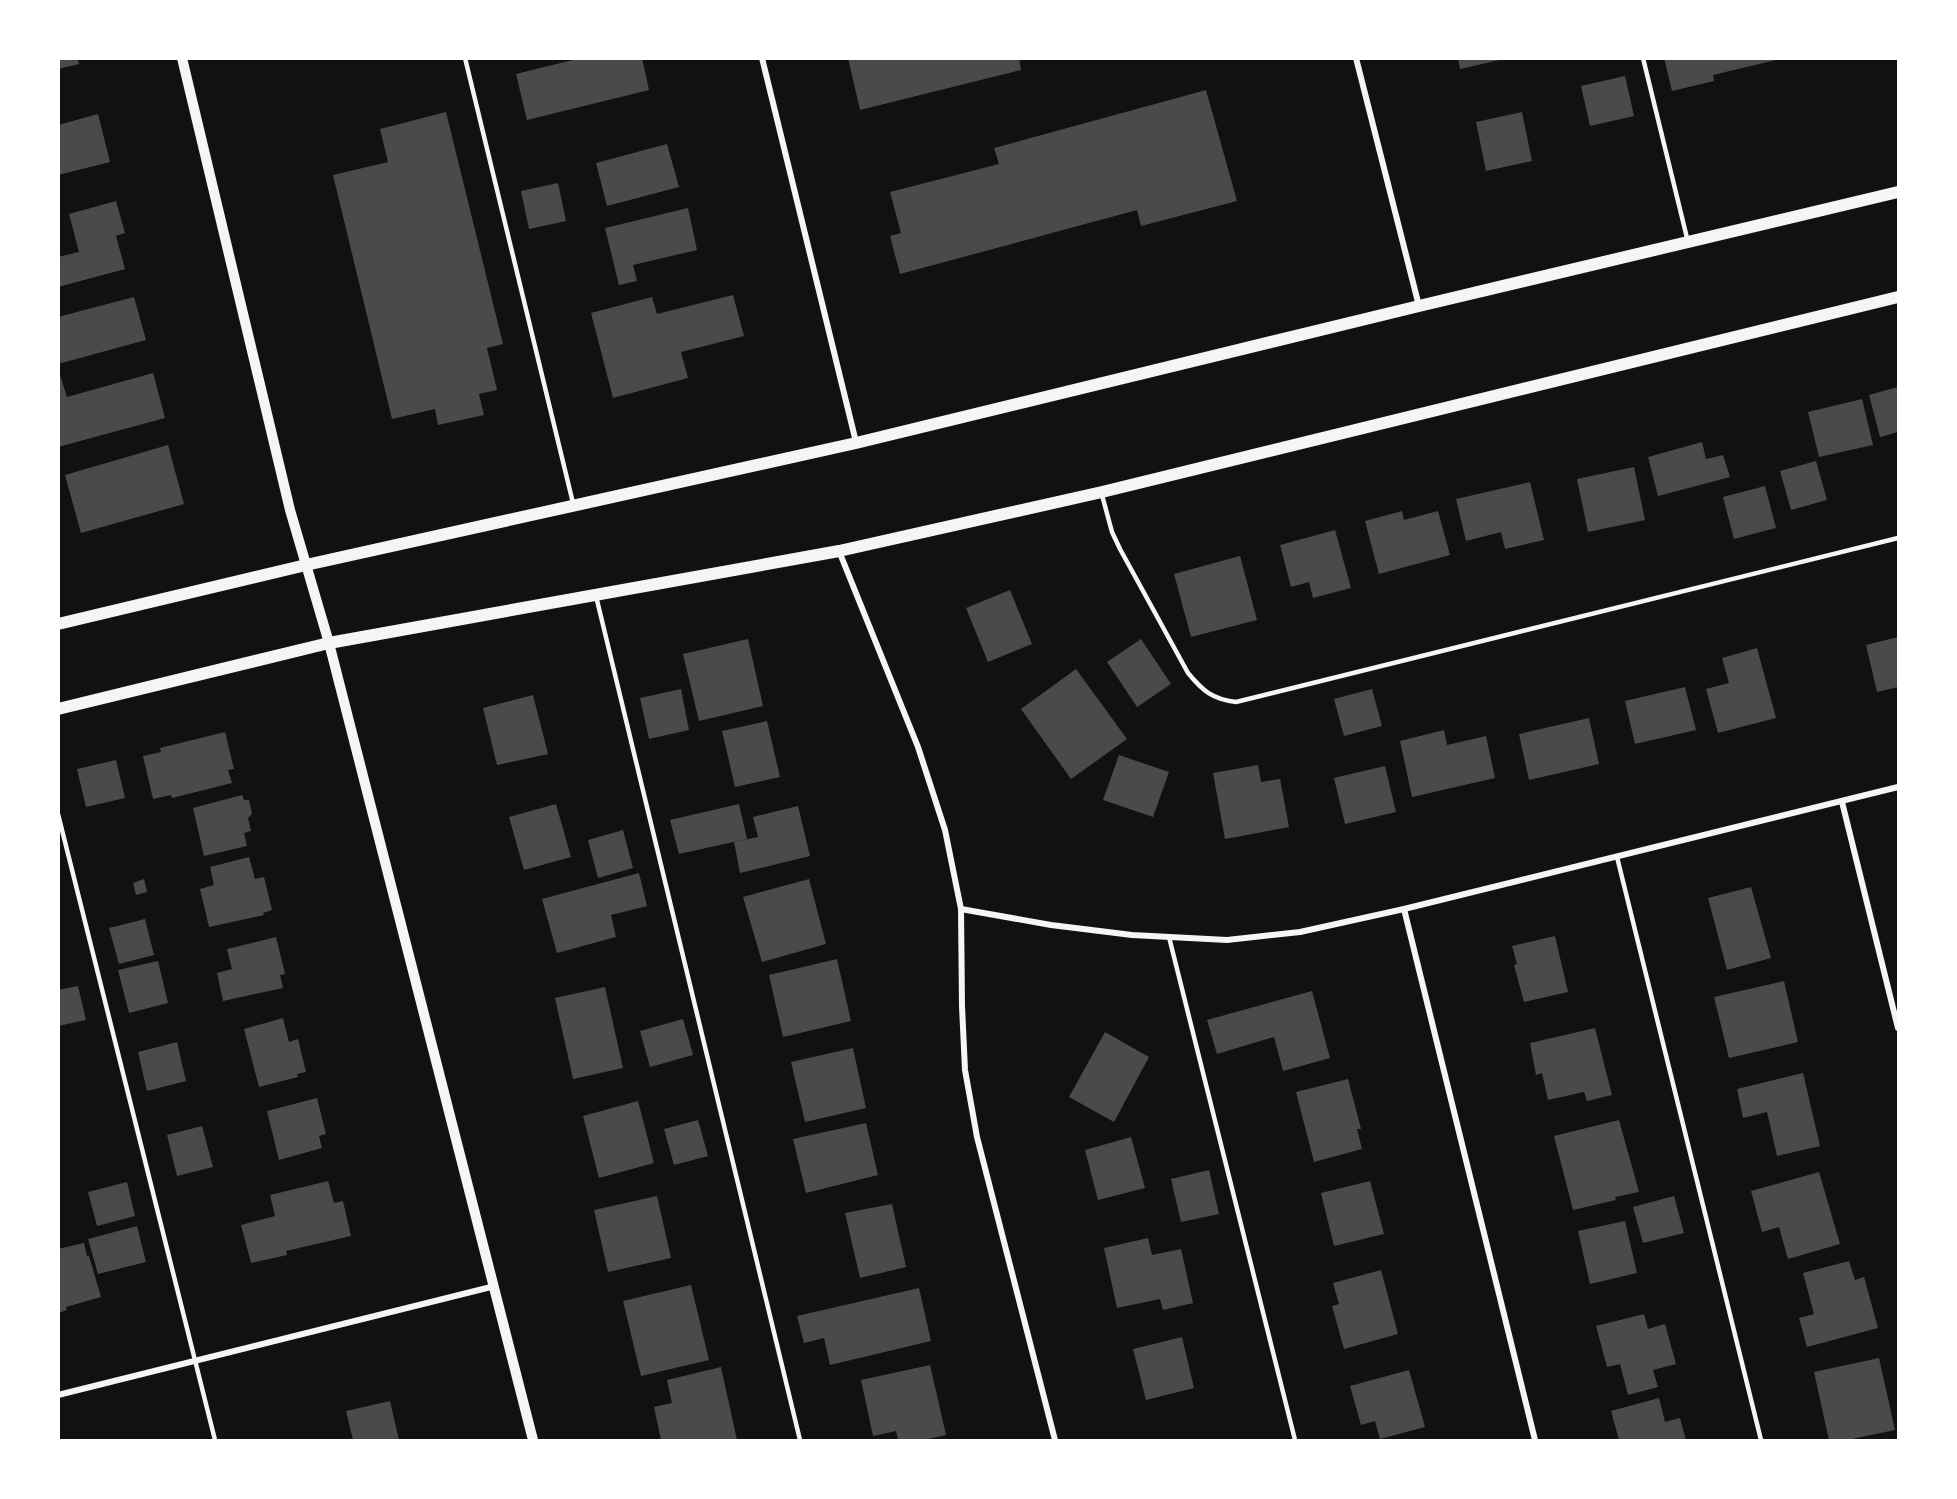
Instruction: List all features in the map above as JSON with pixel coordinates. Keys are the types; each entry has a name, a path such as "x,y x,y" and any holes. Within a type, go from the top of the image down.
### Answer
{"main road":[{"path":"58,624 306,565 856,443 1899,192"},
{"path":"58,709 329,643 839,551 1102,492 1899,297"}],"street":[{"path":"182,58 286,493 329,643 533,1440"},
{"path":"762,58 856,443"},
{"path":"1356,58 1419,306"},
{"path":"839,551 918,747 945,830 961,909 965,1070 977,1137 1054,1440"},
{"path":"961,909 1050,925 1132,935 1227,940 1300,932 1404,909 1899,787"},
{"path":"1842,802 1899,1028"},
{"path":"1404,909 1535,1440"},
{"path":"58,1395 495,1286"}],"lane":[{"path":"465,58 574,506"},
{"path":"1643,58 1688,242"},
{"path":"1102,492 1112,532 1120,549 1188,673 1202,690 1220,700 1236,702 1899,538"},
{"path":"596,596 800,1440"},
{"path":"58,814 215,1440"},
{"path":"1617,857 1761,1440"},
{"path":"1169,937 1295,1440"}],"building":[{"path":"58,58 77,58 79,64 58,69"},
{"path":"581,58 642,58 649,90 527,120 516,74"},
{"path":"848,58 1019,58 1021,70 860,110"},
{"path":"1458,58 1504,58 1504,59 1460,69"},
{"path":"1664,58 1780,59 1713,75 1714,81 1672,91"},
{"path":"1625,76 1634,116 1590,126 1581,86"},
{"path":"1206,90 1237,201 1141,226 1137,210 900,274 890,236 901,233 890,192 999,164 994,148"},
{"path":"446,112 503,344 487,348 497,390 479,394 484,415 438,425 435,409 392,419 333,175 388,162 380,129"},
{"path":"1522,112 1532,161 1486,171 1476,122"},
{"path":"98,114 110,162 58,175 58,125"},
{"path":"667,144 679,187 607,206 596,163"},
{"path":"558,183 566,221 529,229 521,191"},
{"path":"116,201 125,233 116,236 125,269 58,287 58,257 79,252 69,214"},
{"path":"688,208 697,250 633,265 637,281 619,285 605,228"},
{"path":"733,295 744,336 681,352 688,378 613,398 591,313 652,297 657,314"},
{"path":"134,297 146,340 58,364 58,317"},
{"path":"58,369 67,397 153,373 165,418 58,447"},
{"path":"1898,387 1898,432 1880,437 1869,395"},
{"path":"1862,399 1873,445 1819,457 1808,412"},
{"path":"1702,442 1706,459 1723,455 1730,477 1658,496 1648,457"},
{"path":"168,445 184,504 81,533 65,475"},
{"path":"1816,461 1827,500 1791,510 1780,471"},
{"path":"1634,467 1645,520 1588,532 1577,479"},
{"path":"1530,482 1544,540 1505,549 1501,532 1466,541 1456,499"},
{"path":"1765,486 1776,528 1734,539 1723,497"},
{"path":"1402,511 1404,520 1438,511 1450,555 1379,574 1365,521"},
{"path":"1335,530 1351,588 1313,598 1309,582 1291,587 1280,545"},
{"path":"1240,556 1257,620 1191,637 1174,574"},
{"path":"1010,590 1032,644 988,662 966,608"},
{"path":"1898,637 1898,687 1877,692 1866,645"},
{"path":"748,639 763,706 699,721 683,654"},
{"path":"1141,639 1171,684 1137,707 1107,662"},
{"path":"1757,648 1776,718 1718,733 1706,689 1729,683 1722,658"},
{"path":"1076,669 1127,739 1071,779 1021,709"},
{"path":"1685,687 1696,730 1635,744 1625,701"},
{"path":"681,689 689,730 649,739 640,698"},
{"path":"1372,689 1382,726 1344,736 1334,699"},
{"path":"533,695 548,754 497,765 483,708"},
{"path":"1589,718 1599,764 1529,780 1519,734"},
{"path":"767,721 780,777 735,787 722,731"},
{"path":"1444,730 1447,745 1486,736 1495,778 1412,797 1400,741"},
{"path":"225,732 234,769 228,770 232,783 172,798 171,795 153,799 143,756 161,752 160,748"},
{"path":"1119,755 1169,772 1153,817 1103,800"},
{"path":"116,760 125,798 86,807 77,769"},
{"path":"1258,765 1261,782 1280,779 1289,827 1225,839 1213,773"},
{"path":"1385,766 1396,812 1345,824 1334,778"},
{"path":"242,795 244,800 249,800 252,814 248,818 251,831 244,833 247,846 204,856 193,808"},
{"path":"556,804 571,857 524,870 509,817"},
{"path":"739,804 747,839 679,854 670,820"},
{"path":"798,806 810,856 740,873 734,842 758,837 753,817"},
{"path":"623,830 633,868 598,878 588,840"},
{"path":"249,857 255,879 264,877 272,910 263,913 264,915 209,927 200,889 214,885 210,867"},
{"path":"639,873 647,906 611,915 616,937 557,953 542,899"},
{"path":"144,879 147,892 136,895 133,883"},
{"path":"809,879 826,944 762,962 743,897"},
{"path":"1751,887 1771,958 1727,970 1708,898"},
{"path":"145,919 154,955 119,964 109,928"},
{"path":"1555,936 1568,992 1524,1002 1514,965 1517,964 1512,946"},
{"path":"276,937 285,974 280,975 283,988 223,1001 217,973 232,969 227,949"},
{"path":"837,959 851,1021 783,1037 769,975"},
{"path":"158,961 168,1003 129,1013 118,970"},
{"path":"1784,981 1798,1042 1729,1058 1714,997"},
{"path":"78,986 86,1020 58,1026 58,990"},
{"path":"605,987 623,1068 573,1079 555,998"},
{"path":"1312,991 1330,1058 1283,1071 1274,1037 1217,1054 1207,1020"},
{"path":"283,1018 289,1042 298,1039 306,1072 297,1074 298,1077 259,1087 244,1029"},
{"path":"683,1019 693,1055 650,1067 640,1031"},
{"path":"1595,1028 1612,1095 1587,1101 1584,1092 1548,1100 1542,1073 1536,1075 1530,1043"},
{"path":"1105,1032 1149,1057 1114,1122 1069,1097"},
{"path":"177,1042 186,1081 147,1091 138,1052"},
{"path":"853,1048 866,1108 805,1122 791,1062"},
{"path":"1803,1073 1820,1146 1777,1156 1767,1112 1743,1118 1737,1089"},
{"path":"1348,1079 1361,1129 1357,1129 1362,1149 1314,1162 1296,1092"},
{"path":"317,1098 326,1134 319,1136 322,1148 279,1160 267,1111"},
{"path":"638,1101 654,1163 599,1178 583,1116"},
{"path":"698,1120 708,1156 674,1165 664,1129"},
{"path":"1619,1120 1639,1192 1573,1210 1554,1136"},
{"path":"866,1123 878,1175 806,1193 793,1139"},
{"path":"202,1126 213,1167 177,1176 167,1135"},
{"path":"1131,1137 1145,1188 1098,1200 1085,1150"},
{"path":"1209,1170 1219,1214 1181,1222 1171,1179"},
{"path":"1819,1172 1840,1244 1788,1259 1779,1227 1762,1232 1751,1191"},
{"path":"328,1181 334,1203 343,1201 351,1236 286,1251 287,1255 251,1263 241,1225 275,1216 270,1195"},
{"path":"1370,1181 1384,1234 1334,1246 1321,1193"},
{"path":"127,1182 135,1216 97,1226 88,1192"},
{"path":"657,1196 671,1258 608,1272 594,1210"},
{"path":"1674,1196 1684,1233 1643,1243 1633,1207"},
{"path":"892,1204 906,1267 860,1278 845,1213"},
{"path":"1625,1221 1637,1273 1590,1284 1578,1231"},
{"path":"137,1226 146,1262 98,1274 88,1239"},
{"path":"1148,1238 1152,1255 1181,1249 1193,1303 1163,1310 1160,1299 1117,1308 1104,1248"},
{"path":"84,1243 101,1297 66,1307 67,1310 59,1313 58,1249"},
{"path":"1849,1261 1855,1280 1864,1277 1878,1328 1807,1347 1799,1318 1814,1314 1803,1273"},
{"path":"1381,1270 1398,1334 1344,1349 1332,1306 1339,1304 1333,1283"},
{"path":"691,1285 709,1360 641,1376 623,1301"},
{"path":"919,1288 931,1341 830,1365 824,1338 804,1343 797,1316"},
{"path":"1644,1314 1648,1329 1665,1324 1676,1364 1653,1370 1658,1387 1628,1395 1620,1364 1607,1367 1596,1326"},
{"path":"1182,1337 1194,1388 1146,1400 1133,1349"},
{"path":"1879,1358 1895,1430 1847,1440 1829,1440 1814,1372"},
{"path":"930,1365 946,1435 923,1440 898,1440 896,1431 873,1436 861,1380"},
{"path":"721,1367 737,1440 661,1440 654,1407 672,1403 667,1380"},
{"path":"1409,1370 1425,1427 1380,1439 1375,1421 1361,1425 1350,1386"},
{"path":"1659,1398 1665,1422 1680,1418 1686,1440 1619,1440 1611,1411"},
{"path":"390,1401 399,1440 353,1440 346,1411"}]}
